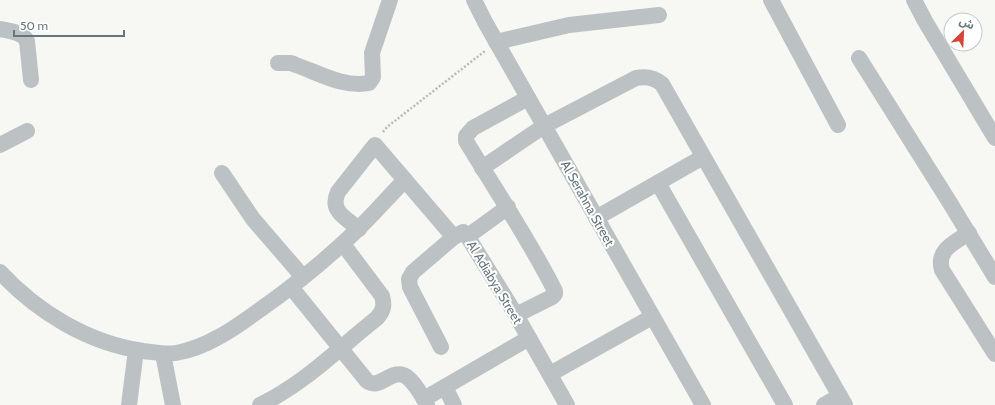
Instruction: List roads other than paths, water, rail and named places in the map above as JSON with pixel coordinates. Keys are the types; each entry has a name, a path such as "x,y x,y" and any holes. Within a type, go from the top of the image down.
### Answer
{"street":[{"path":"278,63 291,63 350,84 361,85 369,83 373,77 372,53 390,0"},
{"name":"Al Serahna Street","path":"474,0 496,42 703,405"},
{"path":"771,0 838,125"},
{"path":"914,0 925,22 995,138"},
{"path":"496,42 569,25 659,15"},
{"path":"0,29 26,37 31,80"},
{"path":"859,58 995,277"},
{"path":"482,168 544,126 636,78 643,76 656,79 662,84 843,400 824,405"},
{"path":"516,315 552,297 555,294 555,291 508,207 466,141 466,136 473,128 528,98"},
{"path":"0,144 27,131"},
{"name":"Al Adiabya Street","path":"359,229 339,213 334,203 334,199 375,145 405,180 461,236 516,315 567,405"},
{"path":"596,218 703,157"},
{"path":"222,173 297,282 340,348 370,383 376,384 394,375 404,375 411,381 426,402 445,387 529,338"},
{"path":"0,272 18,291 61,322 89,336 136,350 163,354 177,353 202,345 231,331 297,282 359,229 405,180"},
{"path":"658,183 785,405"},
{"path":"441,347 410,287 409,279 413,272 461,236 508,207"},
{"path":"969,233 946,249 941,255 940,262 942,270 995,354"},
{"path":"260,405 305,378 377,318 382,312 385,304 382,296 343,244"},
{"path":"550,374 652,317"},
{"path":"129,405 136,350"},
{"path":"163,354 173,405"},
{"path":"445,387 454,405"}]}
